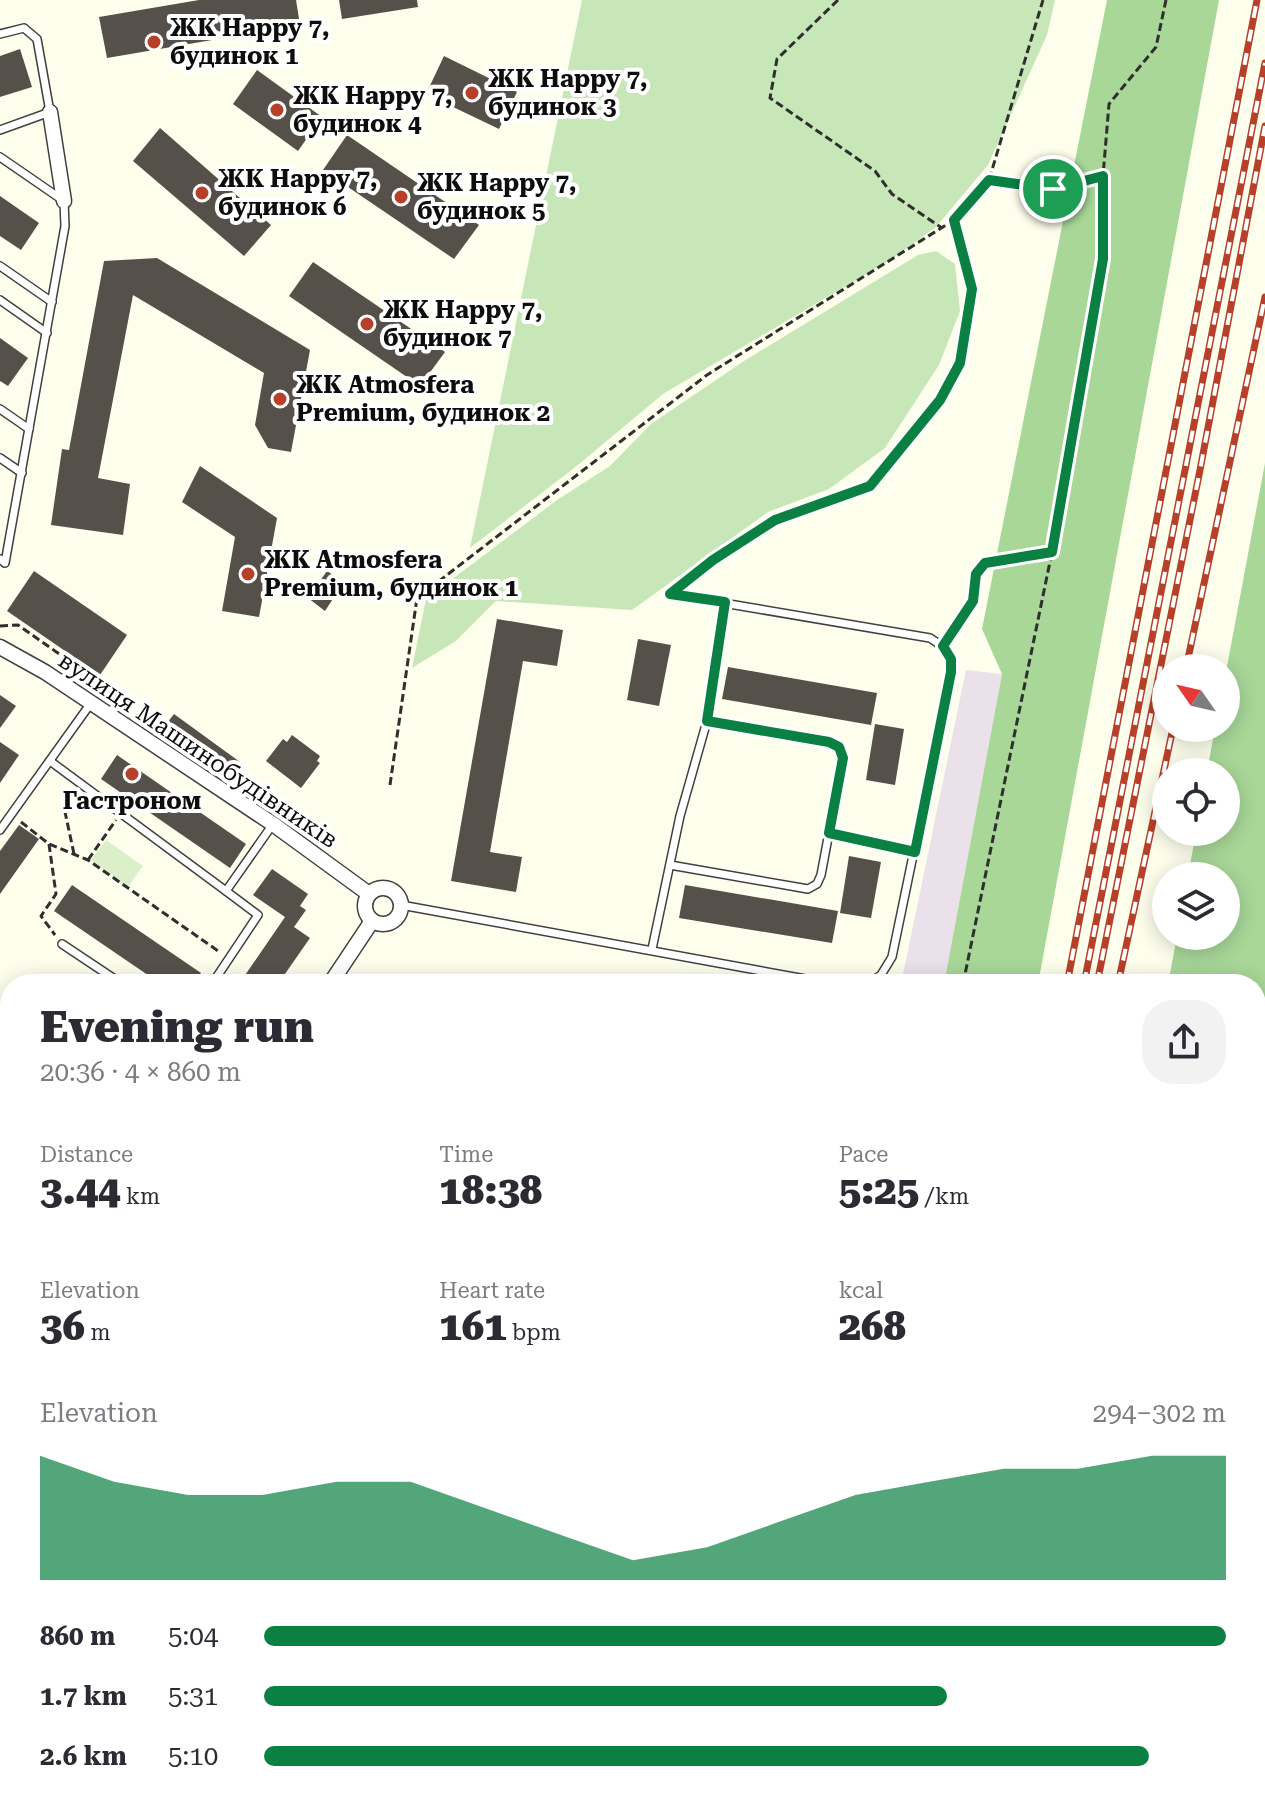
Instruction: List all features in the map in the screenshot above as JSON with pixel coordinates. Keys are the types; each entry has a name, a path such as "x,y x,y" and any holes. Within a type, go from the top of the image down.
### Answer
{"street":[{"path":"50,112 64,201"},
{"name":"вулиця Машинобудівників","path":"0,647 97,700 369,894"},
{"path":"379,888 391,890 401,905 401,911 394,921 383,925 372,921 365,911 369,894 379,888"},
{"path":"337,974 372,921"}],"lane":[{"path":"0,34 24,28 37,39 50,112 0,130"},
{"path":"0,157 64,201 65,226 5,563 0,559"},
{"path":"0,266 52,302"},
{"path":"0,300 47,333"},
{"path":"0,409 29,429"},
{"path":"0,458 22,473"},
{"path":"670,594 930,638 943,646 951,659 951,672 892,957 882,974"},
{"path":"652,949 680,816 707,721 725,602"},
{"path":"0,830 97,700"},
{"path":"670,865 808,889 817,884 821,875 843,758 839,747 829,742 707,721"},
{"path":"50,761 258,915 219,974"},
{"path":"226,891 273,824"},
{"path":"829,833 915,852"},
{"path":"401,905 781,974"},
{"path":"62,944 107,974"}],"path":[{"path":"838,0 777,59 770,98 875,171 892,194 942,228"},
{"path":"390,785 417,598 707,375 954,220 989,180 1043,0"},
{"path":"965,974 1052,552 1103,259 1103,176 1109,104 1156,47 1166,0"},
{"path":"989,180 1053,189 1103,176"},
{"path":"670,594 713,560 775,520 870,486 940,400 960,363 972,289 954,220"},
{"path":"943,646 973,601 976,574 985,563 1052,552"},
{"path":"0,626 18,625 92,677 97,700"},
{"path":"67,774 65,812 74,854"},
{"path":"88,860 121,813"},
{"path":"6,818 49,844 88,860 229,959"},
{"path":"49,844 56,894 41,916 62,944"}],"shaded area":[{"path":"966,670 1002,674 946,974 903,974"}],"green space":[{"path":"582,0 1055,0 1047,35 988,165 936,227 895,257 663,394 578,465 470,548"},
{"path":"1107,0 1219,0 1040,974 946,974 1002,674 982,629"},
{"path":"936,251 955,264 960,311 939,365 885,448 829,489 768,512 632,610 496,601 456,641 412,668 426,599 557,500 610,466 651,424 744,361 918,255"},
{"path":"1265,463 1265,974 1170,974 1174,950 1240,950 1240,862 1191,862 1193,846 1240,846 1240,758 1210,758 1212,742 1240,742 1240,654 1229,654"},
{"path":"106,840 143,866 128,887 91,860"}],"building":[{"name":"ЖК Happy 7, будинок 1","path":"199,0 296,0 300,25 107,58 99,17"},
{"path":"339,0 417,0 418,7 342,19"},
{"path":"20,49 32,87 0,97 0,56"},
{"name":"ЖК Happy 7, будинок 3","path":"444,56 517,92 499,129 426,94"},
{"name":"ЖК Happy 7, будинок 4","path":"257,70 322,117 298,151 233,104"},
{"name":"ЖК Happy 7, будинок 6","path":"160,128 271,225 244,256 133,161"},
{"name":"ЖК Happy 7, будинок 5","path":"347,135 479,225 454,259 323,170"},
{"path":"0,196 39,223 21,250 0,236"},
{"name":"ЖК Atmosfera Premium, будинок 2","path":"157,258 310,350 291,452 268,448 255,425 264,373 133,295 98,478 130,484 123,535 51,525 62,449 69,450 104,261"},
{"name":"ЖК Happy 7, будинок 7","path":"313,262 445,352 420,386 289,296"},
{"path":"0,338 28,358 8,386 0,381"},
{"name":"ЖК Atmosfera Premium, будинок 1","path":"200,466 277,518 259,617 222,611 235,537 182,502"},
{"path":"34,571 127,635 100,675 7,611"},
{"path":"327,571 344,582 325,611 308,598"},
{"path":"497,619 563,630 557,666 523,661 490,852 522,857 516,892 451,881"},
{"path":"638,639 671,645 659,706 627,700"},
{"path":"728,667 877,693 871,725 722,699"},
{"path":"0,695 16,706 0,728"},
{"path":"174,714 240,762 229,776 163,728"},
{"path":"875,724 904,729 895,785 866,780"},
{"path":"292,735 320,756 317,761 320,763 301,788 266,761 283,739 287,742"},
{"path":"0,742 19,755 0,783"},
{"path":"117,755 246,844 230,868 101,779"},
{"path":"19,825 39,839 0,894 0,851"},
{"path":"849,856 881,862 871,918 840,913"},
{"path":"272,869 308,894 300,906 306,910 294,927 310,938 285,974 246,974 285,917 253,895"},
{"path":"72,885 201,973 146,974 54,911"},
{"path":"685,885 838,911 832,943 679,918"}],"railway":[{"path":"1069,974 1257,0"},
{"path":"1086,974 1265,63"},
{"path":"1099,974 1265,126"},
{"path":"1189,654 1265,297"},
{"path":"1120,974 1170,742"}],"place":[{"name":"ЖК Happy 7, будинок 1","path":"154,42"},
{"name":"ЖК Happy 7, будинок 3","path":"472,93"},
{"name":"ЖК Happy 7, будинок 4","path":"277,110"},
{"name":"ЖК Happy 7, будинок 6","path":"202,193"},
{"name":"ЖК Happy 7, будинок 5","path":"401,197"},
{"name":"ЖК Happy 7, будинок 7","path":"367,324"},
{"name":"ЖК Atmosfera Premium, будинок 2","path":"280,399"},
{"name":"ЖК Atmosfera Premium, будинок 1","path":"248,574"},
{"name":"Гастроном","path":"132,774"}],"route":[{"path":"1103,176 1103,259 1052,552 985,563 976,574 973,601 943,646 951,659 951,672 915,852 829,833 843,758 839,747 829,742 707,721 725,602 670,594 713,560 775,520 870,486 940,400 960,363 972,289 954,220 989,180 1053,189 1103,176"}]}
